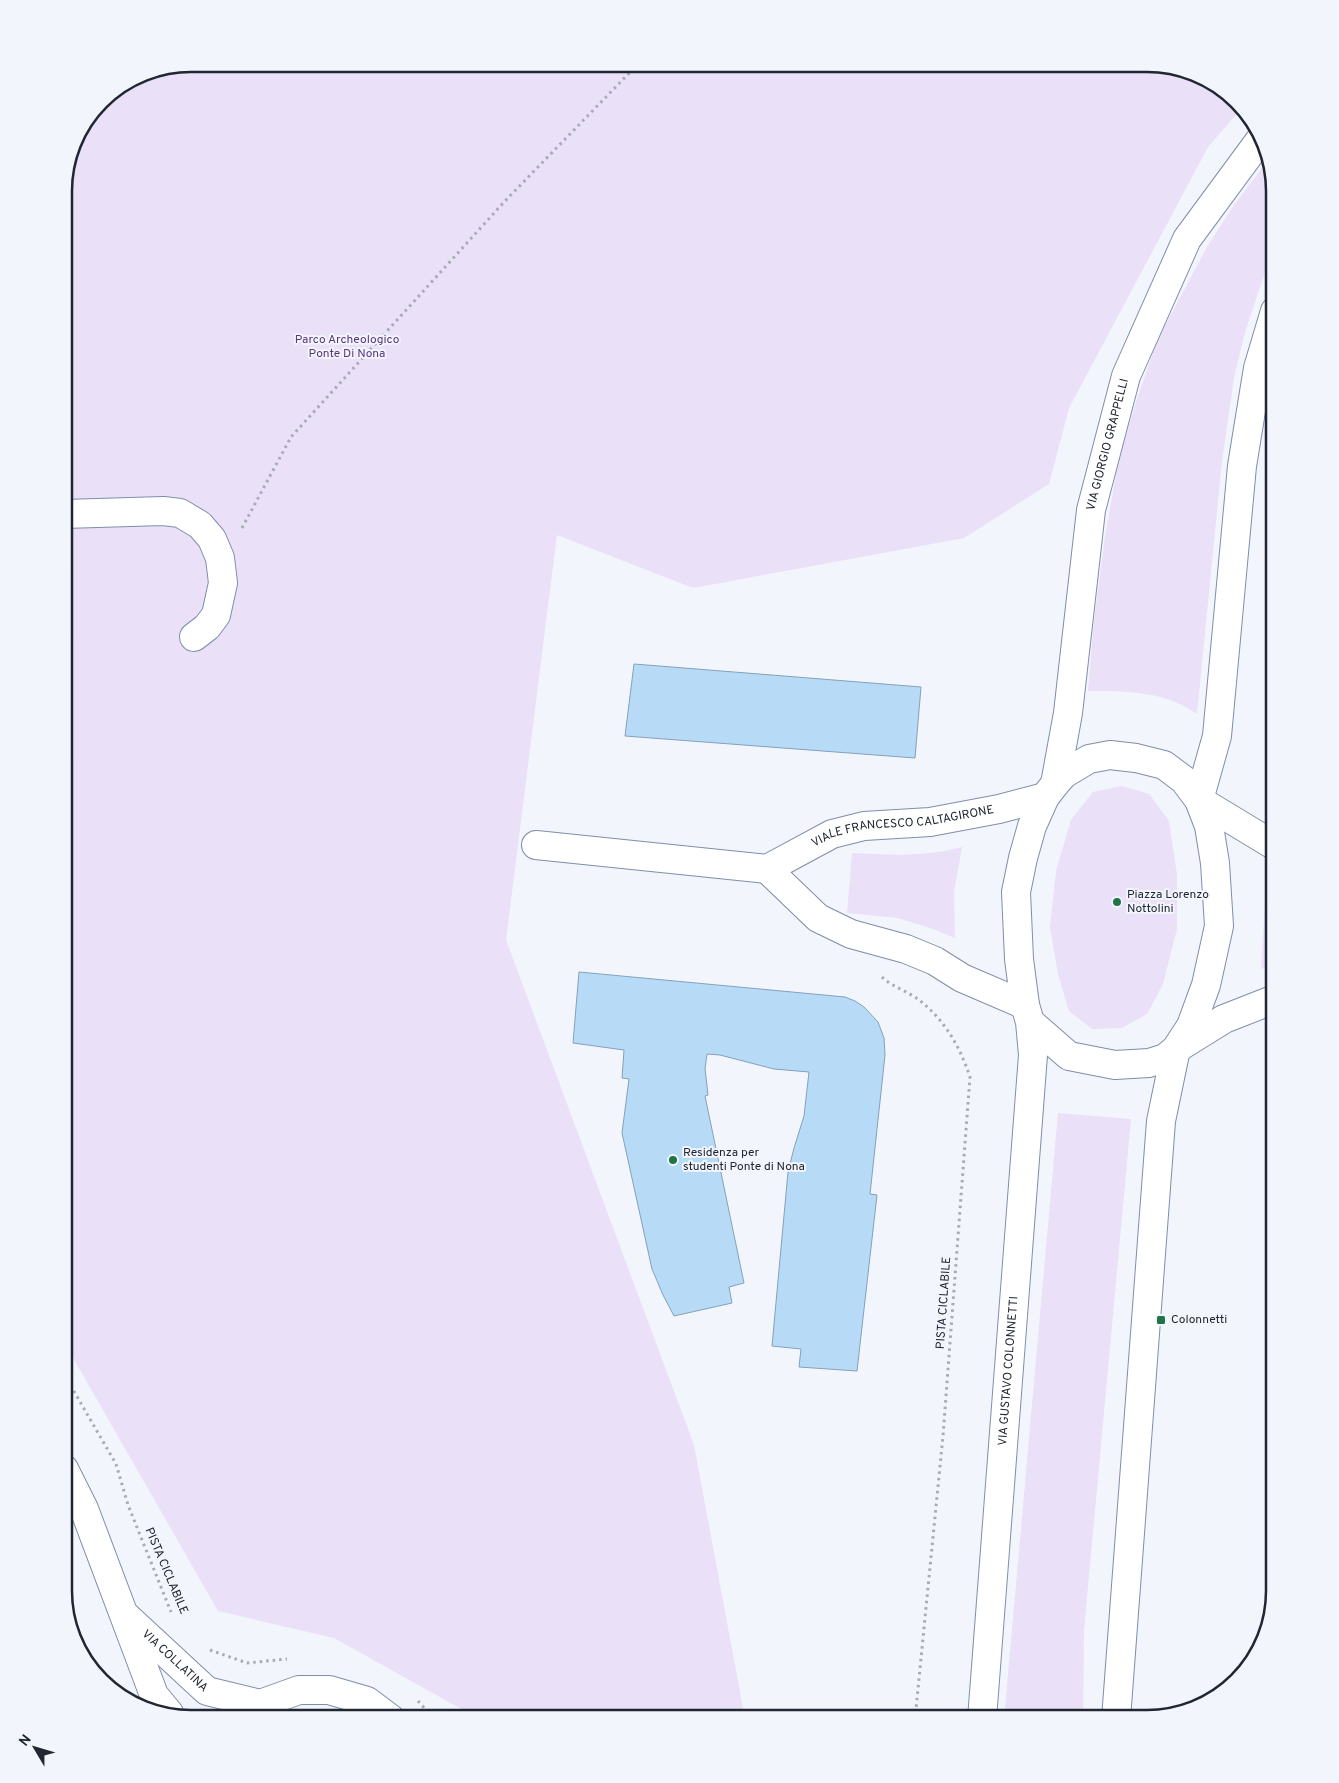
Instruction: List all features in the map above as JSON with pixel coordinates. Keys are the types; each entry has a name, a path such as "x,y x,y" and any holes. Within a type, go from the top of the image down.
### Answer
{"street":[{"name":"VIA GIORGIO GRAPPELLI","path":"1050,791 1068,713 1091,510 1126,376 1187,239 1256,145"},
{"path":"1200,800 1217,736 1245,446 1258,368 1266,341"},
{"path":"73,514 163,510 180,513 200,525 212,539 220,558 223,583 216,615 207,627 194,637"},
{"path":"1027,1014 1019,959 1016,892 1032,826 1050,791 1064,774 1089,759 1110,756 1128,757 1164,766 1184,780 1200,800 1209,826 1215,863 1219,926 1206,985 1191,1026 1176,1049 1161,1129 1117,1710"},
{"name":"VIALE FRANCESCO CALTAGIRONE","path":"767,869 832,834 864,826 930,822 999,809 1050,791"},
{"path":"1200,800 1266,840"},
{"path":"536,845 767,869 818,918 851,934 906,949 935,961 1027,1014 1069,1056 1115,1065 1148,1063 1165,1058 1224,1019 1266,1003"},
{"name":"VIA GUSTAVO COLONNETTI","path":"983,1710 1033,1055 1027,1014"},
{"name":"VIA COLLATINA","path":"72,1486 84,1509 154,1695 164,1707"},
{"name":"VIA COLLATINA","path":"124,1614 208,1691 247,1710"},
{"path":"255,1710 299,1690 329,1690 367,1701 379,1710"}],"path":[{"path":"241,531 291,437 505,201 630,72"},
{"name":"PISTA CICLABILE","path":"879,973 886,980 918,999 944,1026 962,1053 970,1077 943,1436 916,1710"},
{"name":"PISTA CICLABILE","path":"72,1388 116,1464 128,1505 172,1616"},
{"path":"206,1648 247,1663 296,1658"},
{"path":"417,1700 426,1710"}],"green space":[{"name":"Parco Archeologico Ponte Di Nona","path":"192,72 1155,73 1185,79 1207,88 1237,113 1208,147 1069,408 1049,484 964,538 693,588 557,535 506,940 694,1445 743,1710 463,1710 334,1638 218,1611 72,1356 73,184 79,154 85,139 97,119 113,102 132,88 169,75"},
{"path":"1263,167 1266,192 1266,270 1245,332 1234,378 1222,461 1197,714 1185,706 1172,701 1145,694 1117,691 1088,691 1094,620 1105,537 1119,458 1158,339 1207,247 1234,205"},
{"path":"1122,786 1149,794 1169,821 1177,875 1177,929 1163,984 1147,1014 1122,1028 1092,1029 1069,1011 1058,974 1050,927 1056,871 1071,820 1093,792"},
{"path":"962,847 954,892 955,938 898,918 847,913 852,853 921,854"},
{"path":"1266,888 1266,968 1261,969"},
{"path":"1058,1113 1131,1119 1084,1630 1083,1710 1005,1710"}],"building":[{"path":"634,664 921,687 915,758 625,736"},
{"name":"Residenza per studenti Ponte di Nona","path":"579,972 845,997 864,1007 878,1022 884,1038 885,1055 870,1194 877,1195 857,1371 799,1367 801,1349 772,1346 788,1172 804,1116 809,1072 774,1069 720,1055 707,1054 705,1069 708,1095 705,1096 744,1283 729,1287 732,1303 674,1316 652,1269 622,1133 629,1079 622,1078 624,1050 573,1043"}],"place":[{"name":"Piazza Lorenzo Nottolini","path":"1117,902"},
{"name":"Residenza per studenti Ponte di Nona","path":"673,1160"},
{"name":"Colonnetti","path":"1161,1320"}]}
